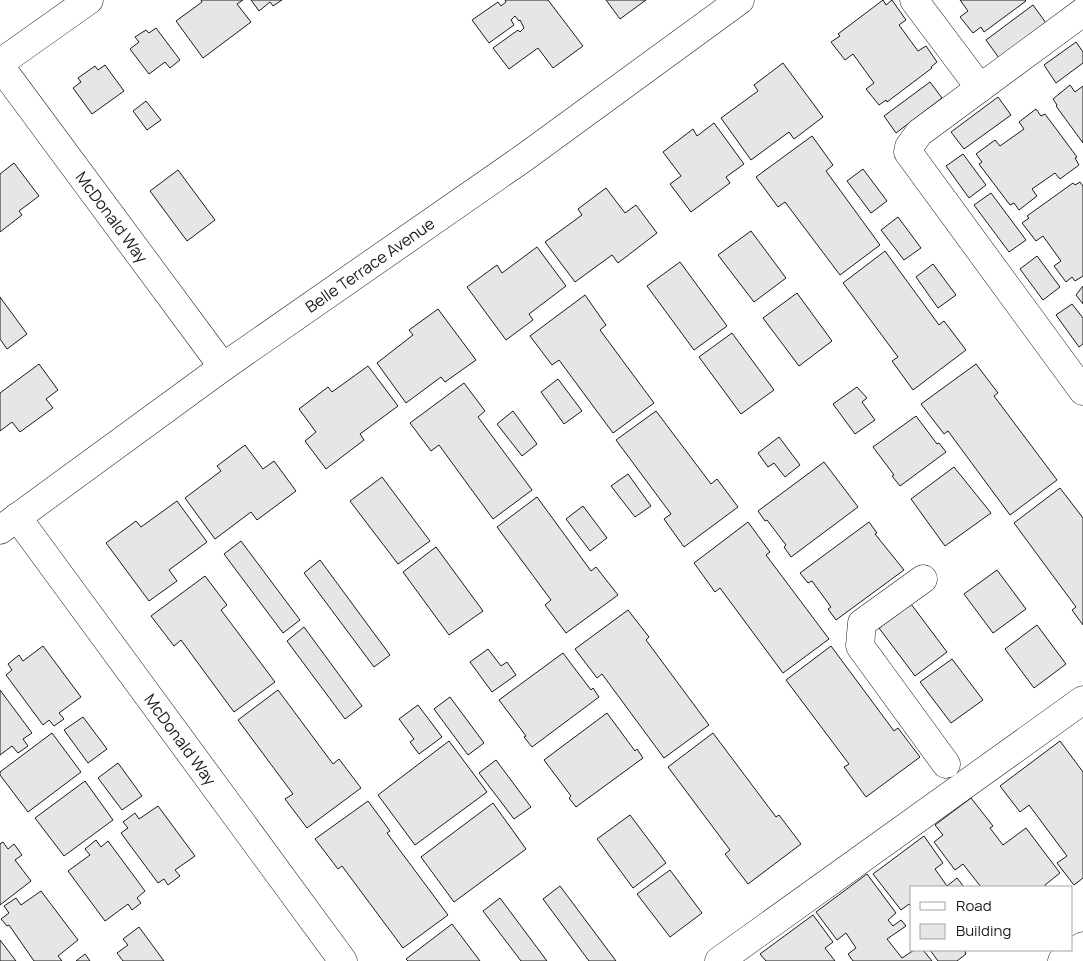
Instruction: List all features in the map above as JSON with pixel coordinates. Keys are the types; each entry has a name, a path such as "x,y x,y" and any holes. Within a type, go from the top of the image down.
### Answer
{"street":[{"path":"0,65 89,0"},
{"name":"Belle Terrace Avenue","path":"9,524 223,367 525,156 740,0"},
{"path":"914,0 980,88"},
{"path":"1083,12 919,133 908,147 908,152 1083,391"},
{"name":"McDonald Way","path":"0,65 223,367"},
{"name":"McDonald Way","path":"9,524 343,961"},
{"path":"923,579 862,623 860,646 946,764"},
{"path":"719,961 1083,700"},
{"path":"1062,961 1083,946"}],"building":[{"path":"201,0 243,0 237,4 251,22 203,58 176,21 202,2"},
{"path":"251,0 282,0 273,6 270,2 259,11"},
{"path":"505,0 548,0 583,46 553,68 538,48 509,69 493,48 518,30 520,32 524,28 520,20 515,16 511,20 514,25 489,43 472,20 498,2 501,6 506,2"},
{"path":"606,0 646,0 620,19"},
{"path":"883,0 886,5 892,0 906,20 899,25 918,51 926,46 937,62 932,68 887,102 886,100 879,105 866,89 874,83 853,54 845,60 831,42 840,36 838,34"},
{"path":"960,0 1026,1 984,32 981,27 973,33 960,17 968,11"},
{"path":"1033,5 1046,23 999,58 986,40"},
{"path":"156,28 180,60 170,68 165,62 149,74 130,49 139,42 135,37 146,30 149,33"},
{"path":"1076,42 1083,52 1083,63 1056,83 1044,65"},
{"path":"783,63 823,117 794,139 789,132 751,160 721,118 758,91 754,85"},
{"path":"105,65 124,91 92,114 73,88 81,82 78,78 95,66 98,70"},
{"path":"930,82 942,98 896,133 884,116"},
{"path":"1070,85 1075,92 1083,86 1083,143 1053,99"},
{"path":"998,97 1011,115 964,149 951,132"},
{"path":"146,101 161,120 147,130 133,111"},
{"path":"1036,109 1041,116 1045,114 1077,157 1075,158 1079,165 1060,179 1055,173 1032,189 1037,196 1019,210 1014,203 1010,205 979,164 982,162 976,154 995,140 1000,146 1024,129 1019,122"},
{"path":"714,123 744,164 726,177 730,183 691,212 670,184 681,176 663,152 693,129 697,136"},
{"path":"812,136 833,165 826,171 880,245 840,275 785,202 778,207 756,177"},
{"path":"963,154 986,185 969,198 946,166"},
{"path":"14,163 39,196 19,211 22,215 0,232 0,174"},
{"path":"863,169 887,201 871,213 847,181"},
{"path":"178,170 215,220 187,241 150,191"},
{"path":"1080,182 1083,186 1083,276 1075,281 1072,277 1066,282 1054,266 1061,261 1043,236 1036,241 1022,223 1029,218 1027,216 1073,183 1075,185"},
{"path":"606,188 625,213 636,205 657,233 618,263 612,255 575,282 545,242 582,215 578,209"},
{"path":"991,193 1026,240 1009,252 974,205"},
{"path":"898,217 921,248 904,260 881,230"},
{"path":"751,231 786,278 754,302 718,255"},
{"path":"537,247 566,286 529,314 533,320 506,340 467,287 497,265 502,273"},
{"path":"885,251 939,325 944,321 966,350 913,390 892,361 898,357 843,283"},
{"path":"1037,256 1060,287 1043,300 1020,269"},
{"path":"680,262 727,326 694,350 647,286"},
{"path":"933,264 956,295 938,308 916,277"},
{"path":"1083,286 1083,304 1076,295"},
{"path":"797,293 832,341 799,366 763,318"},
{"path":"585,295 606,325 600,330 654,403 613,433 559,360 552,365 530,336"},
{"path":"0,297 27,334 7,349 0,339"},
{"path":"1072,304 1083,318 1083,344 1079,347 1056,315"},
{"path":"438,309 476,360 445,382 441,377 406,403 377,363 413,335 409,330"},
{"path":"732,333 774,390 741,414 699,357"},
{"path":"39,364 58,390 46,399 53,408 20,432 12,422 0,431 0,393"},
{"path":"976,364 998,393 994,396 1057,480 1010,515 948,431 944,434 921,404"},
{"path":"368,366 398,406 360,434 364,440 326,469 305,441 316,432 299,409 328,387 332,392"},
{"path":"558,379 582,411 564,424 541,392"},
{"path":"464,383 485,411 478,417 532,490 493,519 439,445 431,451 410,423"},
{"path":"857,387 867,398 862,402 875,420 855,434 833,404"},
{"path":"513,411 537,444 522,456 497,424"},
{"path":"656,411 711,484 717,479 738,507 684,547 664,519 671,514 616,440"},
{"path":"916,416 937,444 939,443 946,452 900,486 873,447"},
{"path":"779,437 800,465 785,477 774,463 768,467 758,453"},
{"path":"245,445 263,469 274,461 296,491 257,520 251,512 215,539 185,498 221,471 217,466"},
{"path":"824,462 858,507 791,557 784,547 786,545 758,511"},
{"path":"954,467 991,513 945,546 911,499"},
{"path":"628,474 651,506 635,517 611,486"},
{"path":"382,477 430,541 398,564 350,501"},
{"path":"1060,488 1083,518 1083,625 1072,610 1076,607 1014,523"},
{"path":"537,497 591,571 596,567 618,595 566,633 545,605 551,600 497,527"},
{"path":"177,501 207,542 169,570 177,581 149,601 106,543 136,521 141,527"},
{"path":"583,506 607,538 590,551 566,519"},
{"path":"748,522 770,552 766,555 829,639 783,673 720,588 715,592 694,563"},
{"path":"869,522 877,533 875,534 904,570 836,620 828,609 831,607 812,581 808,583 800,573"},
{"path":"241,541 300,620 283,633 224,554"},
{"path":"436,547 483,611 449,635 403,572"},
{"path":"320,560 390,655 374,667 304,573"},
{"path":"997,570 1026,609 993,633 964,594"},
{"path":"205,576 227,605 221,610 275,682 234,712 181,640 174,646 151,616"},
{"path":"911,604 947,652 915,676 879,628"},
{"path":"628,610 649,637 646,640 709,725 664,758 602,674 597,678 575,649"},
{"path":"1037,625 1066,664 1034,688 1005,649"},
{"path":"304,627 362,706 345,719 287,641"},
{"path":"43,646 81,697 59,713 64,719 54,726 49,720 43,725 6,675 12,670 8,664 19,655 23,661"},
{"path":"831,646 894,731 898,728 920,757 866,797 844,767 849,764 786,680"},
{"path":"488,649 501,666 507,662 516,675 492,692 470,662"},
{"path":"563,653 591,690 593,688 599,697 532,747 499,700"},
{"path":"952,659 983,700 951,723 920,682"},
{"path":"0,690 32,733 23,739 28,746 18,753 12,746 0,755"},
{"path":"278,690 333,764 339,759 361,788 307,828 285,799 293,794 238,720"},
{"path":"450,697 484,743 468,755 434,709"},
{"path":"418,705 442,737 419,754 410,742 414,739 399,719"},
{"path":"607,713 635,751 637,749 643,758 576,807 569,798 571,796 544,760"},
{"path":"83,717 107,749 88,763 64,730"},
{"path":"52,733 81,772 28,812 0,775 0,772"},
{"path":"713,733 776,817 779,815 801,844 748,884 725,854 730,850 668,767"},
{"path":"449,741 487,792 415,845 378,795"},
{"path":"1060,741 1083,772 1083,878 1074,885 1057,863 1067,856 1029,805 1020,812 1000,786"},
{"path":"496,760 531,807 514,819 479,773"},
{"path":"118,763 142,796 122,810 98,778"},
{"path":"85,781 113,820 64,856 35,818"},
{"path":"971,798 993,826 990,828 1003,845 1026,828 1060,873 1046,886 980,886 963,864 955,870 934,842 943,835 935,825"},
{"path":"368,801 390,831 387,833 448,915 403,948 342,866 338,869 315,839"},
{"path":"493,803 526,849 454,902 421,857"},
{"path":"158,806 195,856 175,870 180,876 168,885 164,879 158,883 121,833 128,828 123,822 135,813 139,819"},
{"path":"630,815 666,863 633,888 597,839"},
{"path":"924,836 943,863 935,869 947,886 910,886 910,905 909,904 901,910 873,874"},
{"path":"96,840 101,847 108,841 145,891 137,898 141,903 132,910 128,904 105,921 68,871 90,855 85,849"},
{"path":"3,842 8,849 14,844 22,855 15,860 31,881 0,905 0,844"},
{"path":"670,870 702,913 670,937 637,894"},
{"path":"867,874 896,913 888,920 893,926 901,920 906,926 887,939 902,958 912,951 924,951 932,961 853,961 848,954 856,948 846,933 837,940 816,912"},
{"path":"957,878 963,886 947,886"},
{"path":"560,886 616,961 589,961 543,899"},
{"path":"41,891 78,940 58,956 62,961 34,961 9,925 7,926 1,919 9,913 4,906 16,898 21,905"},
{"path":"500,898 547,961 521,961 483,911"},
{"path":"813,915 833,942 825,948 835,961 766,961 760,954"},
{"path":"452,924 480,961 408,961 406,959"},
{"path":"139,927 164,961 123,961 117,953 128,945 123,939"},
{"path":"0,940 16,961 0,961"},
{"path":"931,951 964,951 966,954 957,961 938,961"},
{"path":"85,954 90,961 76,961"}]}
